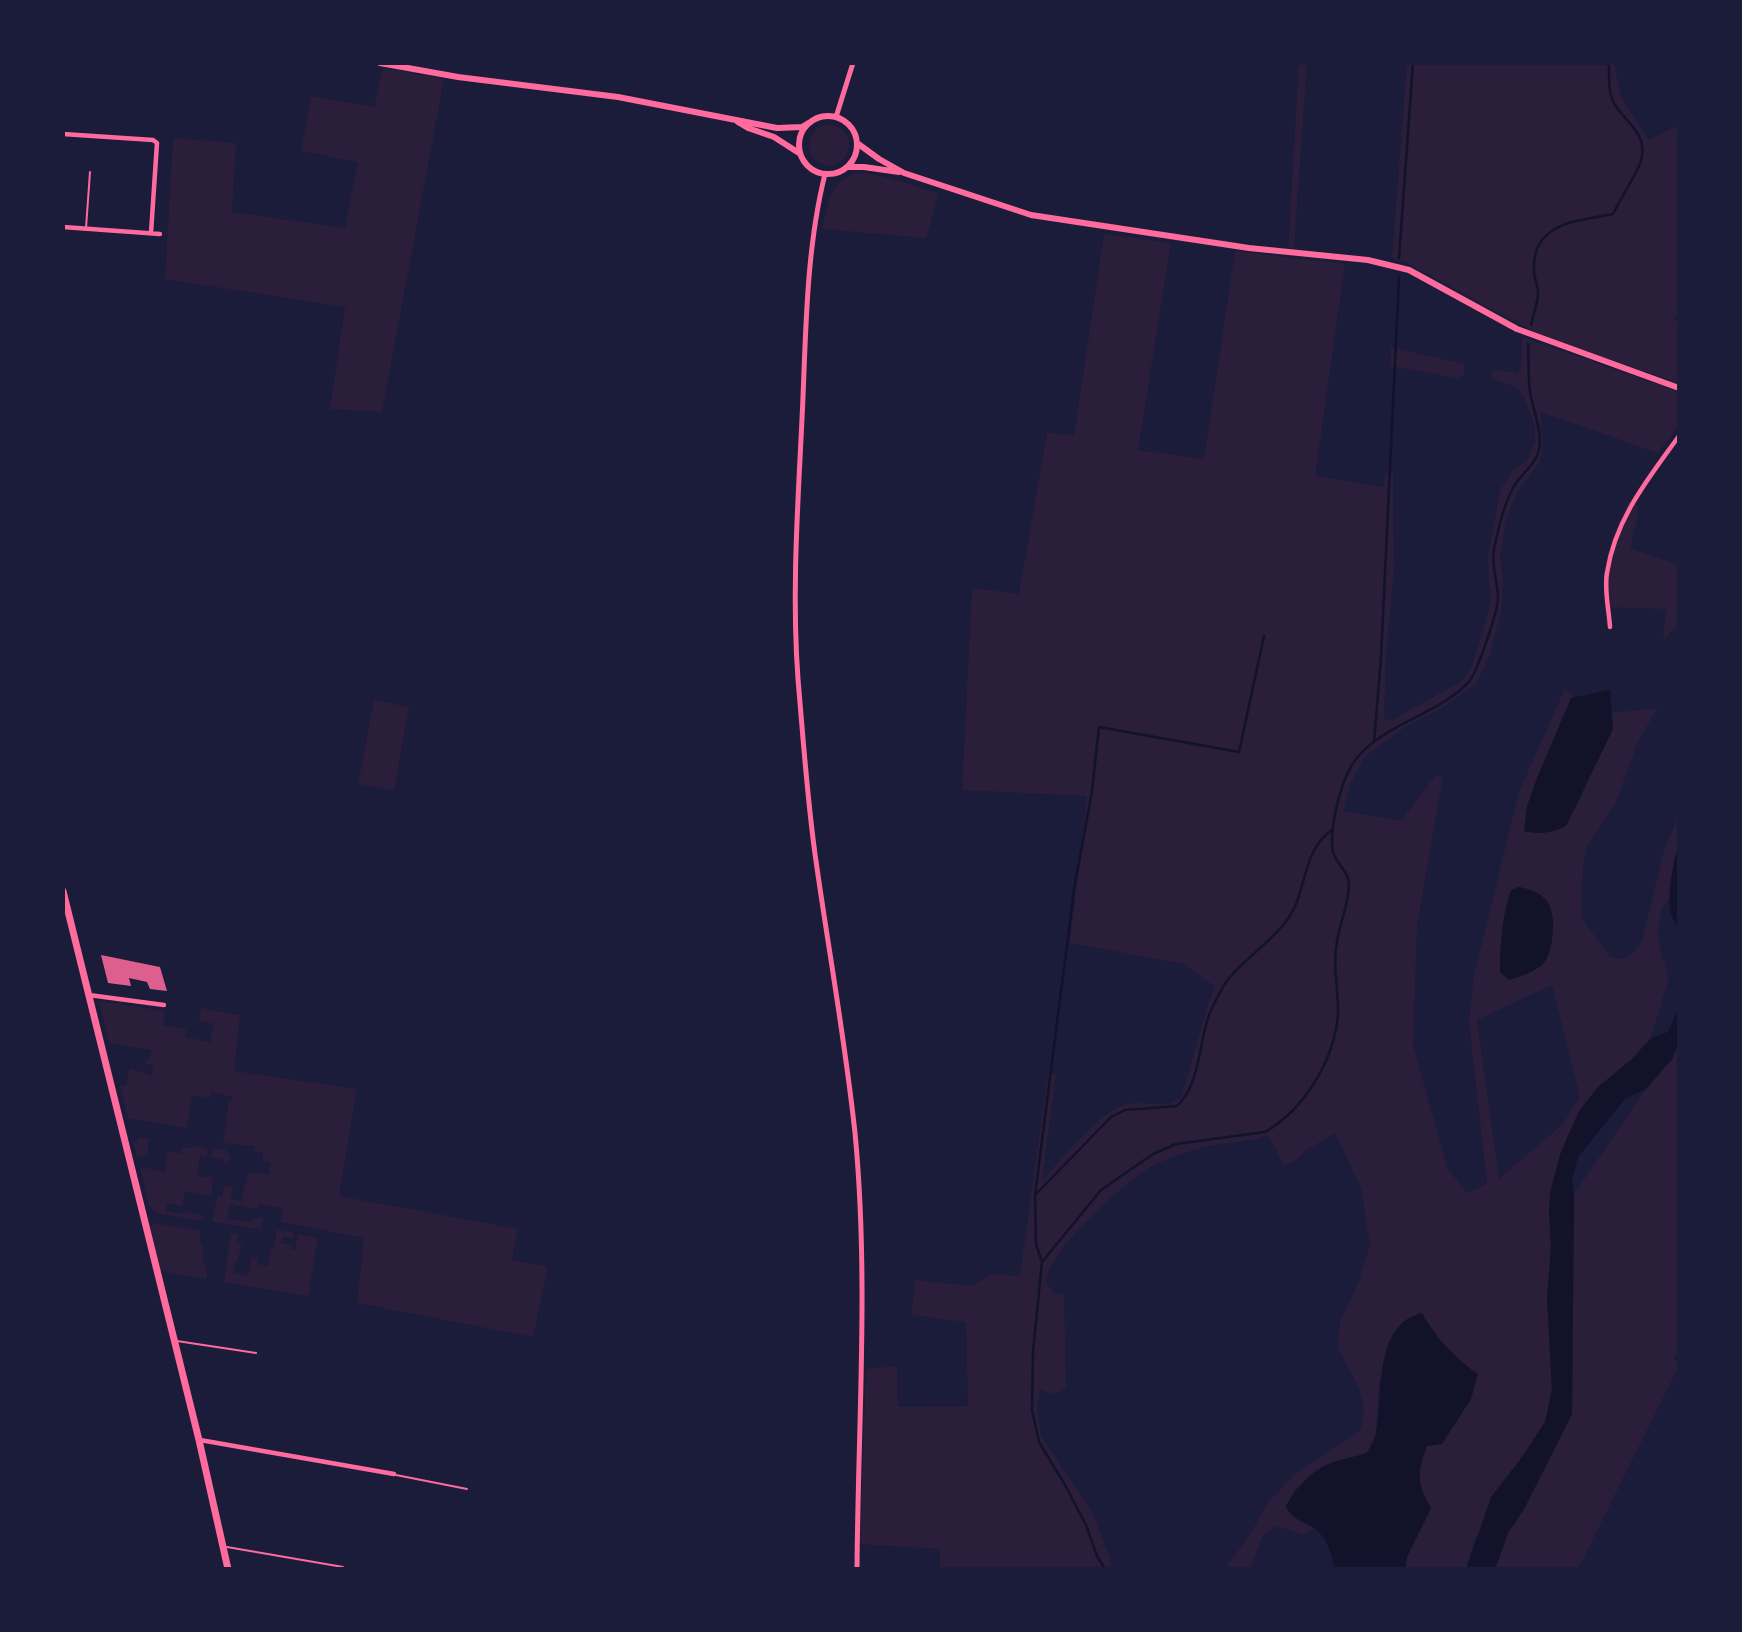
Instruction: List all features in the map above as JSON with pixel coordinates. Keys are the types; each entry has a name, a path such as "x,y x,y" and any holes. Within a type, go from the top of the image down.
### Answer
{"main road":[{"path":"380,63 458,77 618,97 736,121 786,128 802,127 824,116 836,117 849,125 857,143 904,173"},
{"path":"736,121 774,137 800,154 805,163 815,171 825,174 847,167 857,143"},
{"path":"800,154 800,136 812,121"},
{"path":"847,167 904,173 1043,217 1249,248 1368,260 1409,270 1517,329 1679,387"},
{"path":"63,891 199,1440 228,1569"}],"street":[{"path":"836,117 853,63"},
{"path":"63,134 153,140 157,143 152,233"},
{"path":"825,174 815,213 807,316 794,579 798,678 815,851 841,1016 855,1136 860,1221 862,1361 857,1569"},
{"path":"63,227 160,234"},
{"path":"1610,627 1606,576 1619,528 1635,497 1679,436"},
{"path":"89,995 164,1005"},
{"path":"199,1440 394,1474"}],"lane":[{"path":"86,229 90,172"},
{"path":"174,1341 256,1353"},
{"path":"394,1474 398,1477 467,1489"},
{"path":"223,1546 343,1567"}],"shaded area":[{"path":"1299,63 1307,63 1294,248 1288,248"},
{"path":"1407,63 1615,63 1622,96 1648,140 1679,125 1679,313 1673,319 1679,324 1679,383 1536,333 1405,262 1392,258"},
{"path":"383,68 444,79 382,412 330,409 345,307 165,279 173,138 236,143 232,212 345,228 358,162 301,151 311,96 374,107"},
{"path":"829,125 843,131 849,145 843,159 829,165 815,159 809,145 815,131"},
{"path":"865,173 938,193 926,238 822,229 830,199 838,184 845,178"},
{"path":"1104,234 1171,243 1138,450 1204,459 1235,251 1345,264 1315,476 1383,487 1385,475 1393,472 1394,569 1386,655 1384,719 1392,720 1462,681 1471,667 1490,607 1488,557 1500,490 1514,469 1528,459 1535,441 1535,428 1527,403 1517,387 1490,378 1493,369 1517,373 1521,368 1522,337 1679,392 1679,425 1658,453 1541,412 1542,452 1538,464 1517,492 1505,523 1500,556 1503,581 1501,611 1490,654 1476,684 1438,710 1408,725 1364,757 1350,785 1343,811 1401,821 1435,776 1443,776 1417,926 1413,1046 1448,1169 1467,1193 1487,1184 1469,1023 1474,975 1519,792 1565,688 1574,698 1571,699 1563,718 1575,810 1613,729 1611,713 1658,708 1638,741 1616,802 1588,844 1583,864 1581,917 1610,957 1624,959 1637,949 1642,940 1663,854 1679,814 1679,848 1674,858 1671,895 1662,908 1658,928 1659,944 1669,979 1650,1039 1632,1059 1598,1087 1579,1111 1561,1152 1550,1193 1551,1247 1547,1298 1552,1390 1545,1422 1474,1542 1466,1569 1405,1569 1407,1557 1431,1508 1420,1477 1424,1455 1427,1445 1432,1443 1464,1364 1434,1335 1421,1313 1379,1382 1376,1435 1367,1453 1334,1462 1296,1489 1286,1506 1294,1517 1314,1528 1304,1535 1276,1526 1262,1537 1250,1569 1225,1569 1251,1533 1268,1502 1297,1472 1361,1430 1364,1407 1359,1388 1338,1348 1340,1322 1358,1283 1370,1246 1361,1188 1335,1133 1305,1151 1295,1161 1284,1165 1268,1135 1202,1148 1156,1164 1132,1180 1101,1207 1071,1238 1050,1269 1046,1283 1054,1293 1064,1294 1066,1387 1054,1395 1040,1389 1037,1407 1041,1436 1091,1510 1112,1569 940,1569 940,1549 860,1544 866,1369 897,1366 898,1407 968,1406 966,1322 911,1315 915,1280 972,1286 992,1274 1020,1276 1048,1074 1056,1074 1042,1181 1093,1125 1117,1108 1135,1103 1162,1105 1181,1098 1215,987 1184,964 1070,943 1087,796 962,790 972,588 1019,594 1047,432 1074,436","holes":["1552,985 1580,1096 1563,1124 1499,1179 1477,1020"]},
{"path":"1391,347 1464,364 1464,375 1457,378 1390,366"},
{"path":"1629,501 1638,506 1631,549 1679,565 1679,623 1663,641 1666,609 1605,607 1605,565 1617,526"},
{"path":"1610,690 1613,729 1566,826 1546,833 1524,831 1527,806 1571,698"},
{"path":"374,700 409,707 394,790 358,784"},
{"path":"1679,848 1679,930 1671,915 1670,890"},
{"path":"1519,887 1538,893 1547,901 1552,915 1553,933 1550,951 1543,964 1531,972 1509,980 1500,972 1502,930 1511,890"},
{"path":"1679,994 1679,1043 1672,1059 1646,1089 1625,1099 1578,1157 1572,1180 1572,1414 1524,1509 1508,1533 1495,1569 1466,1569 1491,1497 1545,1422 1552,1390 1547,1298 1551,1247 1550,1193 1561,1152 1579,1111 1598,1087 1632,1059 1650,1039 1668,1032 1677,1012"},
{"path":"99,1001 165,1011 163,1025 186,1029 185,1037 210,1042 214,1024 199,1021 201,1008 240,1015 234,1071 357,1089 339,1196 518,1229 512,1260 548,1267 533,1337 357,1303 364,1238 281,1222 282,1208 259,1204 258,1209 230,1204 227,1219 249,1222 255,1218 263,1218 261,1230 212,1222 217,1197 222,1197 224,1185 233,1187 231,1199 241,1201 248,1173 269,1174 271,1163 262,1161 263,1153 255,1152 255,1146 223,1143 229,1101 232,1101 232,1097 212,1092 210,1098 192,1095 187,1128 128,1118 120,1086 126,1086 130,1068 152,1076 153,1065 146,1064 151,1050 109,1043"},
{"path":"1679,1043 1679,1350 1674,1358 1679,1366 1578,1569 1495,1569 1508,1533 1524,1509 1572,1414 1574,1194 1646,1089 1672,1059"},
{"path":"140,1137 149,1139 147,1156 137,1157 133,1143"},
{"path":"193,1145 207,1148 207,1157 200,1156 197,1174 213,1179 211,1196 185,1191 182,1206 167,1203 166,1211 183,1214 184,1211 204,1216 203,1221 156,1213 149,1206 140,1167 165,1172 168,1151 181,1154 182,1147 193,1148"},
{"path":"214,1149 226,1150 231,1158 224,1166 223,1159 210,1157"},
{"path":"153,1223 199,1230 207,1279 160,1271 150,1228"},
{"path":"277,1230 294,1233 293,1238 282,1237 281,1243 291,1245 291,1249 295,1250 298,1234 318,1238 308,1296 224,1282 231,1233 238,1234 237,1242 241,1242 233,1273 248,1276 252,1257 257,1258 257,1264 268,1266"},
{"path":"1422,1313 1446,1347 1478,1374 1471,1399 1442,1444 1427,1446 1421,1463 1420,1477 1431,1508 1407,1557 1405,1569 1334,1569 1330,1551 1322,1535 1294,1517 1286,1506 1300,1486 1319,1469 1367,1453 1376,1433 1383,1364 1388,1346 1395,1332 1406,1320"}],"building":[{"path":"101,955 160,967 167,991 150,989 147,982 129,978 131,986 108,983"}],"waterway":[{"path":"1399,258 1413,63"},
{"path":"1531,325 1538,297 1534,271 1535,255 1540,242 1548,233 1572,222 1613,214 1641,161 1642,143 1639,136 1611,96 1609,63"},
{"path":"1374,742 1381,658 1399,277"},
{"path":"1105,1569 1097,1556 1086,1525 1039,1442 1032,1410 1033,1352 1042,1262 1101,1190 1153,1154 1176,1144 1265,1132 1305,1097 1324,1066 1331,1049 1338,1015 1336,950 1349,891 1348,880 1333,852 1332,844 1340,795 1354,761 1367,747 1383,735 1452,697 1467,684 1476,668 1487,641 1497,603 1493,555 1501,518 1513,488 1536,459 1540,447 1530,392 1528,344"},
{"path":"1035,1195 1074,890 1092,791 1099,727 1239,752 1264,636"},
{"path":"1042,1262 1036,1244 1035,1195 1111,1117 1125,1110 1177,1106 1191,1085 1207,1022 1219,993 1237,970 1287,920 1299,897 1315,849 1332,830"}]}
